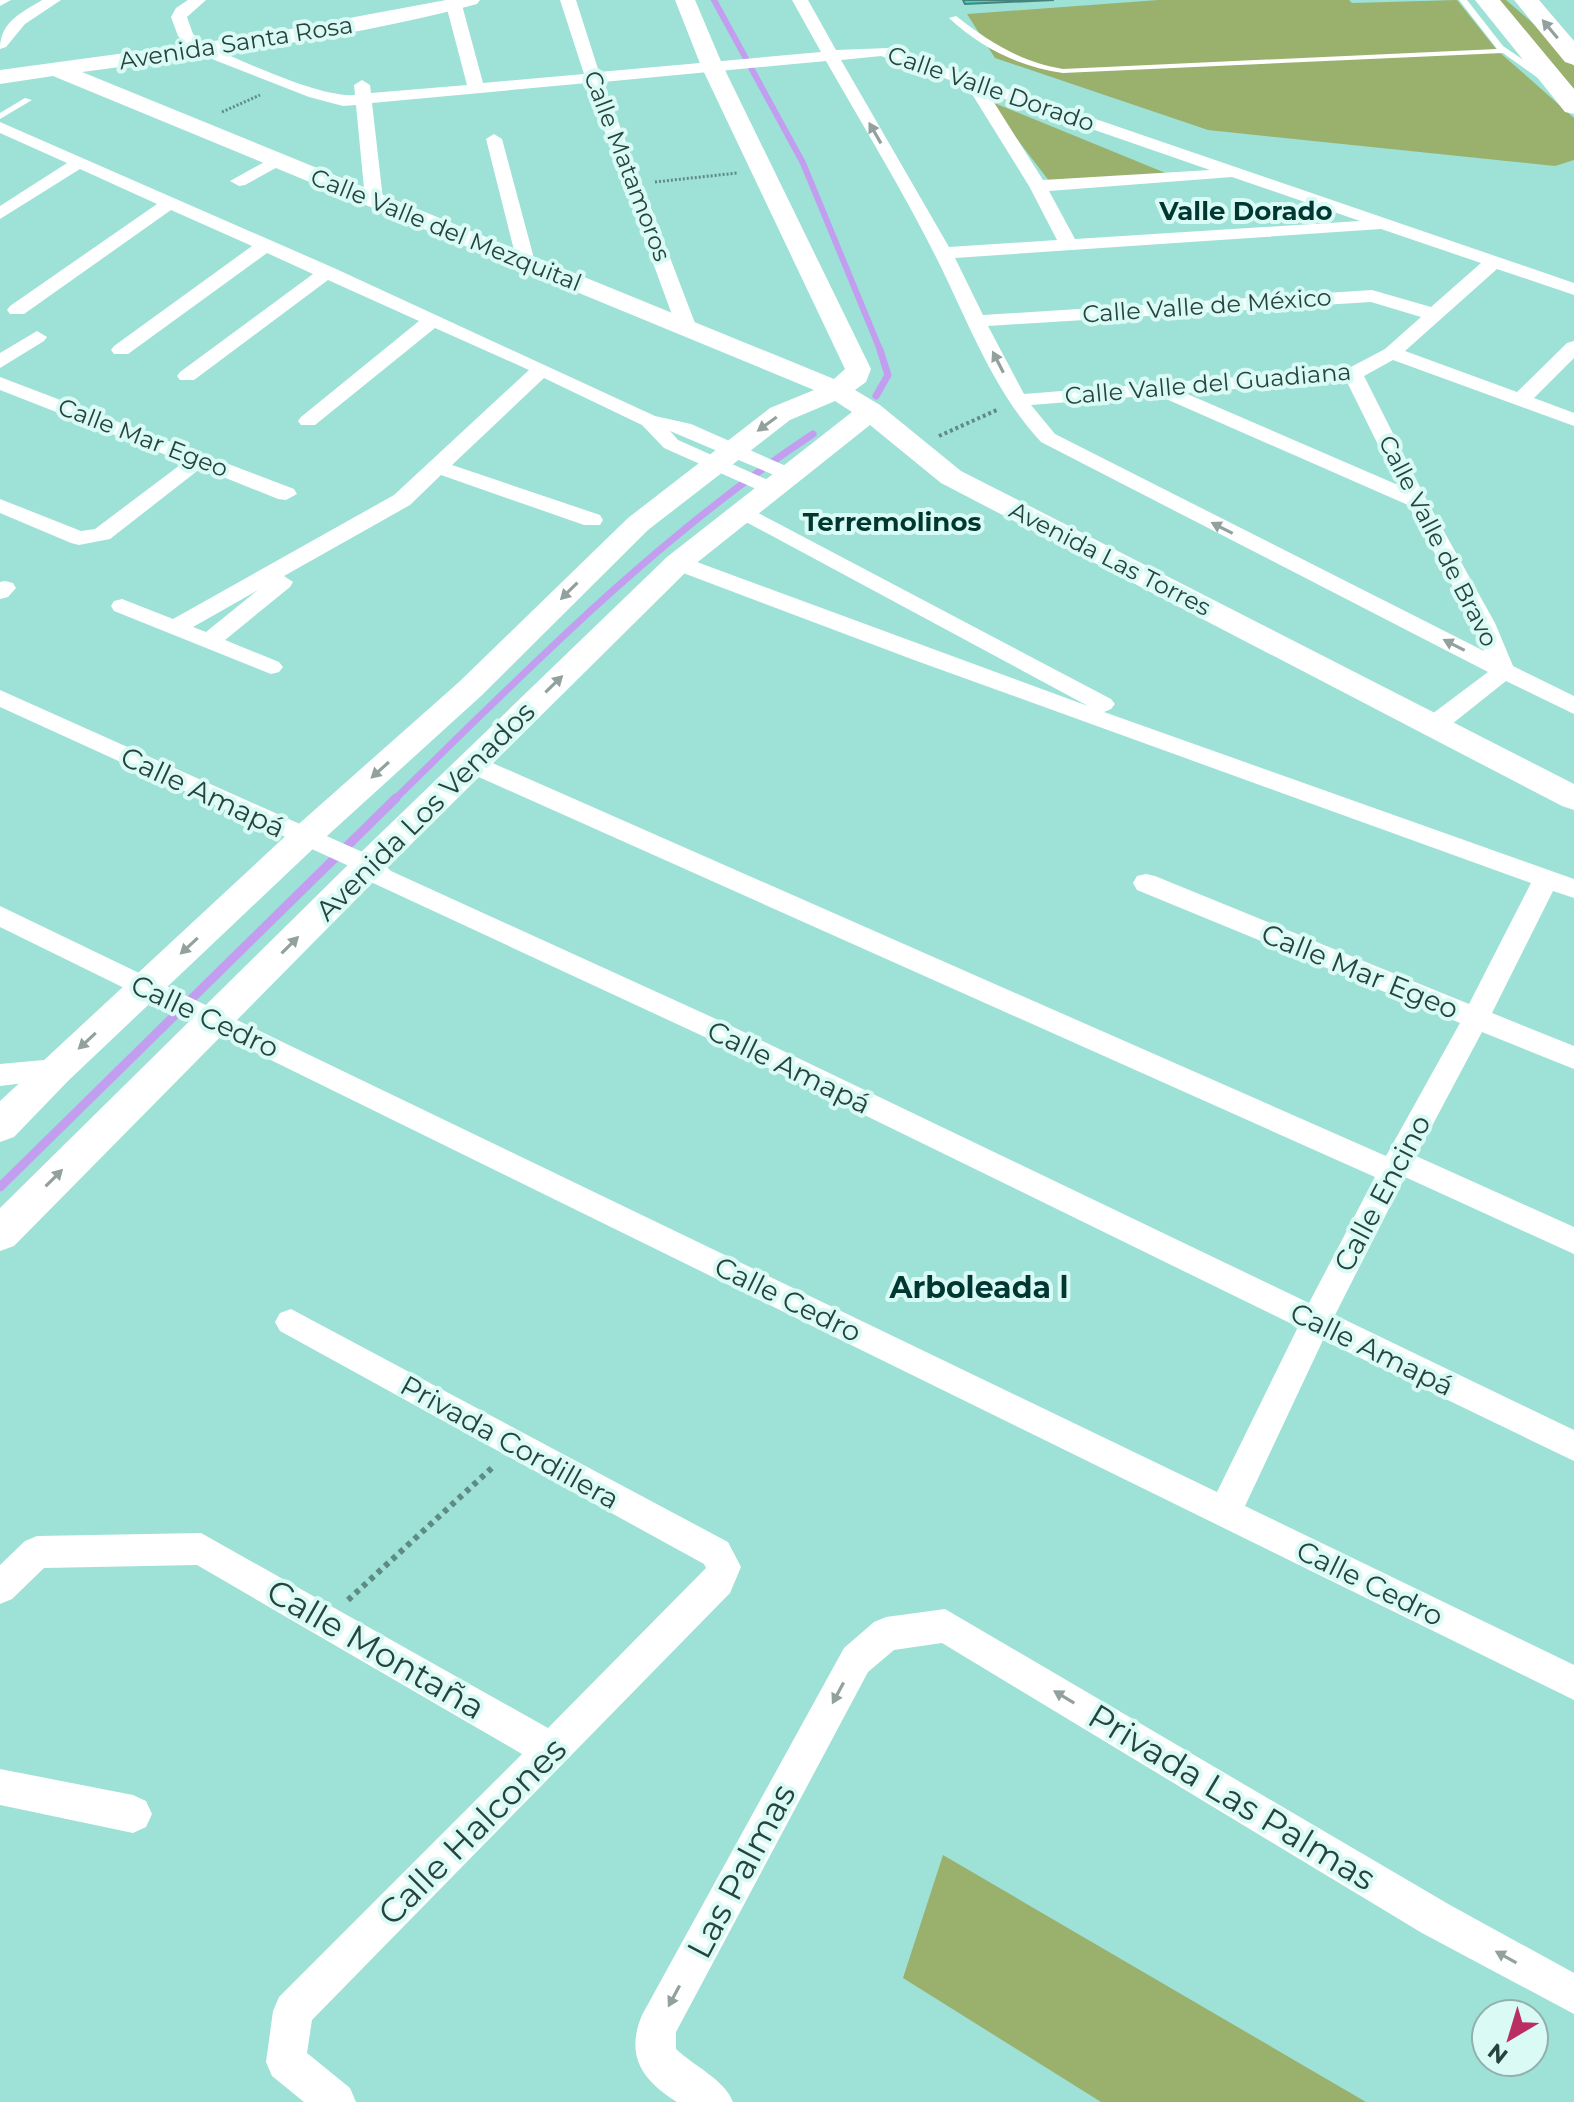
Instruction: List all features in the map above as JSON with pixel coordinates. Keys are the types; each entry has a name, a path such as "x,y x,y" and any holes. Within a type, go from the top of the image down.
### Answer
{"highway":[{"path":"1487,0 1566,97"},
{"path":"1526,0 1574,57"}],"street":[{"path":"0,44 19,21 53,0"},
{"path":"193,42 179,17 181,11 198,0"},
{"name":"Avenida Santa Rosa","path":"0,77 55,69 399,0"},
{"name":"Calle Matamoros","path":"568,0 593,78 688,331"},
{"path":"685,0 723,66 764,170 858,369 856,376 837,390"},
{"path":"800,0 943,253 1018,400 1035,426 1067,449 1574,706"},
{"path":"462,2 476,89"},
{"name":"Avenida Santa Rosa","path":"0,61 355,25 462,2"},
{"name":"Calle Valle Dorado","path":"193,42 331,99 364,92 476,89 882,51 1574,289"},
{"name":"Calle Valle del Mezquital","path":"55,69 837,390"},
{"path":"973,82 1038,186 1069,245"},
{"path":"364,92 374,199"},
{"path":"0,127 542,369 649,421 671,444 732,460 1192,752"},
{"path":"494,139 526,262"},
{"path":"239,181 277,160"},
{"path":"0,214 80,162"},
{"path":"1038,186 1239,174"},
{"path":"17,310 171,202"},
{"path":"943,253 1387,225"},
{"path":"121,350 266,245"},
{"path":"1493,262 1392,353 1574,420"},
{"path":"187,376 327,272"},
{"name":"Calle Valle de México","path":"978,321 1372,296 1433,314"},
{"path":"308,421 433,320"},
{"path":"0,362 37,337"},
{"path":"1521,400 1574,347"},
{"name":"Calle Valle del Guadiana","path":"1018,400 1353,374 1392,353"},
{"path":"174,628 396,505 542,369"},
{"name":"Calle Valle de Bravo","path":"1353,374 1416,501 1484,623 1504,671 1433,726"},
{"name":"Calle Mar Egeo","path":"0,383 286,494"},
{"path":"1159,389 1416,501"},
{"name":"Avenida Las Torres","path":"837,390 870,411 951,477 1574,798"},
{"name":"Avenida Los Venados","path":"0,1234 180,1004 337,851 470,689 630,532 732,460 780,414 837,390"},
{"name":"Avenida Los Venados","path":"0,1126 55,1070 180,1004 337,851 472,764 678,563 766,484 870,411"},
{"path":"0,505 79,538 91,537 102,534 199,460"},
{"path":"439,467 592,520"},
{"path":"208,642 279,586 299,558"},
{"path":"678,563 1574,889"},
{"path":"122,606 271,667"},
{"name":"Calle Amapá","path":"0,698 337,851 382,877 717,1031 1574,1446"},
{"path":"472,764 1574,1241"},
{"name":"Calle Encino","path":"1225,1511 1315,1323 1546,879"},
{"name":"Calle Mar Egeo","path":"1146,883 1574,1058"},
{"name":"Calle Cedro","path":"0,916 1574,1683"},
{"path":"0,1075 55,1070"},
{"name":"Privada Cordillera","path":"291,1322 716,1553 724,1567"},
{"name":"Calle Montaña","path":"0,1588 37,1552 201,1549 551,1750"},
{"name":"Calle Halcones","path":"325,2099 286,2062 293,2011 718,1582 724,1567"},
{"name":"Privada Las Palmas","path":"886,1634 945,1626 1436,1919 1574,1994"},
{"name":"Las Palmas","path":"713,2102 679,2080 656,2058 656,2029 856,1660 886,1634"},
{"path":"0,1787 133,1814"}],"lane":[{"path":"1463,0 1504,51 1566,97"},
{"path":"953,18 1005,55 1063,71 1504,51"},
{"path":"0,116 28,100"}],"path":[{"path":"191,126 287,83"},
{"path":"634,185 764,170"},
{"path":"912,447 1018,400"},
{"path":"327,1620 516,1446"}],"green space":[{"path":"1158,0 1349,0 1352,3 1457,0 1497,50 1574,118 1574,160 1555,166 1208,130 995,58 967,14"},
{"path":"1499,0 1506,0 1551,39 1574,66 1574,89"},
{"path":"987,100 1168,174 1053,186"},
{"path":"943,1855 1366,2102 1101,2102 903,1978"}],"building":[{"path":"963,0 1054,0 965,4"}],"waterway":[{"path":"714,0 803,163 881,352"},
{"path":"876,396 888,375 880,350"},
{"path":"394,800 544,654 647,561 701,516 813,434"},
{"path":"0,1187 396,798"}],"district":[{"name":"Valle Dorado","path":"1246,211"},
{"name":"Terremolinos","path":"892,522"},
{"name":"Arboleada l","path":"979,1288"}]}
